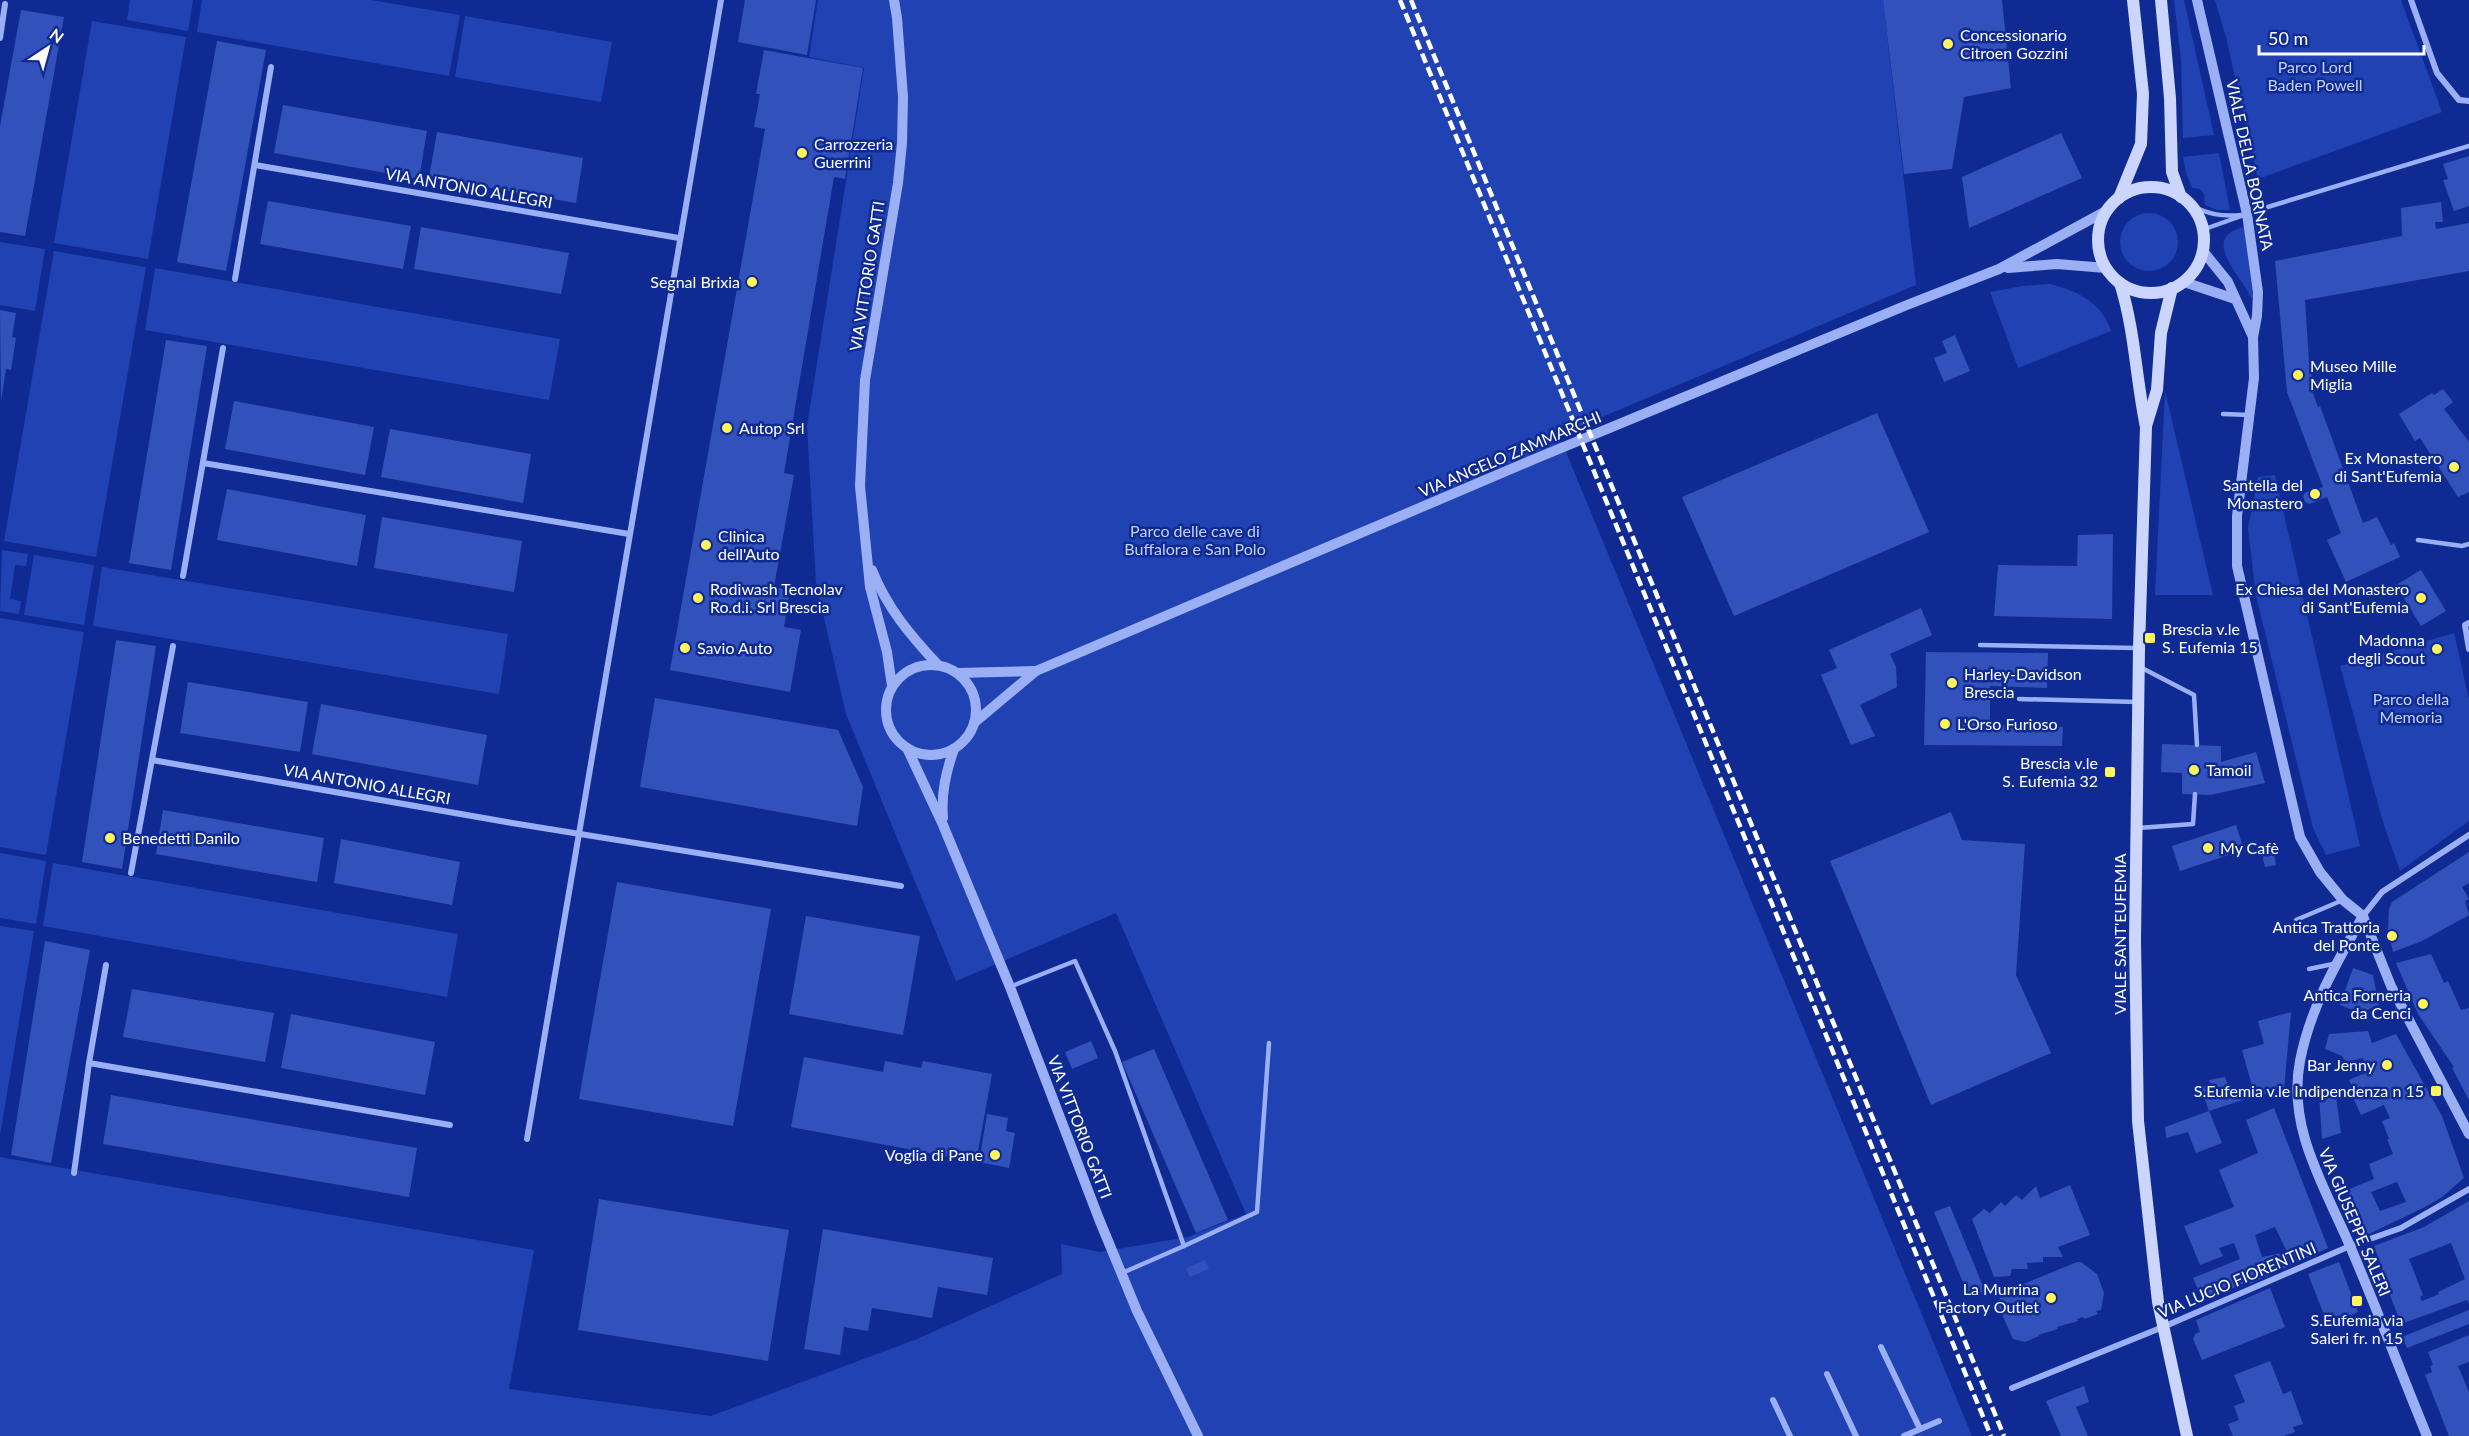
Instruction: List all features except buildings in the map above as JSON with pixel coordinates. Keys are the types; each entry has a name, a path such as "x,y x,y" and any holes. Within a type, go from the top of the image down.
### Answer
{"main road":[{"path":"2119,198 2141,144 2143,94 2133,0"},
{"path":"2161,0 2170,98 2172,172 2186,201 2200,221 2203,251 2196,268 2184,282 2172,288 2151,293 2140,292 2120,283 2106,268 2101,257 2098,232 2108,210 2128,192 2150,188 2161,188 2186,201"},
{"name":"VIALE SANT'EUFEMIA","path":"2120,283 2130,326 2136,376 2146,427 2136,828 2138,1121 2163,1327 2187,1436"},
{"name":"VIALE SANT'EUFEMIA","path":"2146,427 2157,390 2161,333 2172,288"}],"street":[{"path":"527,1138 721,0"},
{"name":"VIA VITTORIO GATTI","path":"894,0 903,97 902,142 898,183 865,380 860,486 870,587 887,652 892,686 886,708 887,720 898,740 906,748 943,825 1010,987 1137,1311 1198,1436"},
{"name":"VIALE DELLA BORNATA","path":"2197,0 2247,214 2258,292 2253,337 2254,378 2237,516 2237,566 2300,837 2320,872 2343,900 2363,916"},
{"path":"2410,0 2437,73 2459,100 2469,101"},
{"path":"0,38 5,4"},
{"path":"235,279 271,67"},
{"name":"VIA ANTONIO ALLEGRI","path":"255,165 679,238"},
{"name":"VIA ANGELO ZAMMARCHI","path":"974,723 1036,670 1538,458 1906,305 1999,269 2108,210"},
{"name":"VIALE DELLA BORNATA","path":"2203,251 2228,282 2253,337"},
{"name":"VIA ANGELO ZAMMARCHI","path":"1999,269 2049,264 2106,268"},
{"path":"2184,282 2235,299"},
{"path":"183,576 223,348"},
{"path":"203,463 629,534"},
{"name":"VIA VITTORIO GATTI","path":"868,558 879,588 895,616 938,665 957,673"},
{"path":"2466,623 2469,649"},
{"path":"131,873 173,646"},
{"path":"892,686 899,678 917,667 938,665"},
{"name":"VIA ANGELO ZAMMARCHI","path":"957,673 1036,670"},
{"path":"957,673 965,680 975,700 974,723"},
{"name":"VIA VITTORIO GATTI","path":"943,825 942,793 945,774 954,748 964,741 974,723"},
{"path":"906,748 935,755 954,748"},
{"name":"VIA ANTONIO ALLEGRI","path":"152,760 901,886"},
{"path":"2468,1129 2409,1024 2363,916 2382,892 2469,836"},
{"name":"VIA GIUSEPPE SALERI","path":"2363,916 2312,1014 2300,1062 2298,1088 2302,1128 2310,1160 2350,1246 2427,1436"},
{"path":"74,1173 88,1063 106,965"},
{"path":"88,1063 450,1125"},
{"name":"VIA LUCIO FIORENTINI","path":"2012,1388 2163,1327 2350,1246 2401,1227 2469,1189"},
{"path":"1881,1347 1920,1429"},
{"path":"1827,1374 1856,1436"},
{"path":"1773,1400 1790,1436"},
{"path":"1904,1436 1939,1421"}],"lane":[{"path":"2202,230 2469,146"},
{"path":"2186,201 2206,213 2223,216 2247,214"},
{"path":"2223,414 2250,415"},
{"path":"2418,540 2462,546 2469,544"},
{"path":"1980,645 2139,648"},
{"path":"2139,666 2194,695 2197,745"},
{"path":"2019,699 2138,702"},
{"path":"2136,828 2193,824 2195,794"},
{"path":"2296,920 2343,900"},
{"path":"1010,987 1076,961 1115,1051 1184,1246"},
{"path":"2308,969 2336,964"},
{"path":"1122,1273 1257,1212 1269,1043"}],"green space":[{"path":"130,0 193,0 188,31 127,20"},
{"path":"202,0 371,0 460,15 449,76 197,32"},
{"name":"Parco delle cave di Buffalora e San Polo","path":"818,0 1883,0 1916,285 1559,435 1972,1436 0,1436 0,1157 534,1250 509,1389 711,1416 917,1339 1062,1274 1061,1244 1100,1252 1188,1237 1246,1214 1116,913 956,981 846,714 816,583 807,426 864,68 809,57"},
{"path":"2174,0 2184,0 2214,135 2183,138 2181,60"},
{"name":"Parco Lord Baden Powell","path":"2215,0 2401,0 2442,112 2258,179 2226,37"},
{"path":"465,16 612,42 601,102 455,77"},
{"path":"92,21 186,37 148,259 54,243"},
{"path":"2219,153 2230,210 2217,210 2205,205 2204,194 2200,189 2192,188 2183,157"},
{"path":"2143,213 2155,213 2170,221 2178,236 2178,248 2170,263 2155,271 2143,271 2128,263 2120,248 2120,236 2128,221"},
{"path":"2244,227 2254,297 2251,298 2227,259 2224,249 2225,240 2231,232"},
{"path":"0,242 45,249 35,311 0,305"},
{"path":"54,251 146,267 96,557 4,541"},
{"path":"155,268 560,339 549,400 145,330"},
{"path":"2050,284 2070,290 2088,300 2102,313 2111,331 2018,368 1990,292"},
{"path":"2165,391 2213,595 2155,595"},
{"path":"2275,475 2360,846 2326,855 2313,828 2256,596 2248,528 2258,477"},
{"path":"2,550 28,554 26,566 15,565 10,599 21,601 19,614 0,611"},
{"path":"34,555 94,565 84,625 24,615"},
{"path":"102,567 508,634 499,694 93,626"},
{"path":"0,618 84,632 46,855 0,847"},
{"name":"Parco della Memoria","path":"2454,633 2469,699 2469,821 2400,871 2383,822 2340,666"},
{"path":"0,853 46,861 36,924 0,918"},
{"path":"53,863 458,934 447,997 43,926"},
{"path":"0,926 34,931 0,1135"}],"railway":[{"path":"1400,0 1991,1436"},
{"path":"1411,0 2004,1436"}],"place":[{"name":"Concessionario Citroen Gozzini","path":"1948,44"},
{"name":"Carrozzeria Guerrini","path":"802,153"},
{"name":"Segnal Brixia","path":"752,282"},
{"name":"Museo Mille Miglia","path":"2298,375"},
{"name":"Autop Srl","path":"727,428"},
{"name":"Ex Monastero di Sant'Eufemia","path":"2454,467"},
{"name":"Santella del Monastero","path":"2315,494"},
{"name":"Clinica dell'Auto","path":"706,545"},
{"name":"Rodiwash Tecnolav Ro.d.i. Srl Brescia","path":"698,598"},
{"name":"Ex Chiesa del Monastero di Sant'Eufemia","path":"2421,598"},
{"name":"Brescia v.le S. Eufemia 15","path":"2150,638"},
{"name":"Savio Auto","path":"685,648"},
{"name":"Madonna degli Scout","path":"2437,649"},
{"name":"Harley-Davidson Brescia","path":"1952,683"},
{"name":"L'Orso Furioso","path":"1945,724"},
{"name":"Tamoil","path":"2194,770"},
{"name":"Brescia v.le S. Eufemia 32","path":"2110,772"},
{"name":"Benedetti Danilo","path":"110,838"},
{"name":"My Cafè","path":"2208,848"},
{"name":"Antica Trattoria del Ponte","path":"2392,936"},
{"name":"Antica Forneria da Cenci","path":"2423,1004"},
{"name":"Bar Jenny","path":"2387,1065"},
{"name":"S.Eufemia v.le Indipendenza n 15","path":"2436,1091"},
{"name":"Voglia di Pane","path":"995,1155"},
{"name":"La Murrina Factory Outlet","path":"2051,1298"},
{"name":"S.Eufemia via Saleri fr. n 15","path":"2357,1301"}]}
